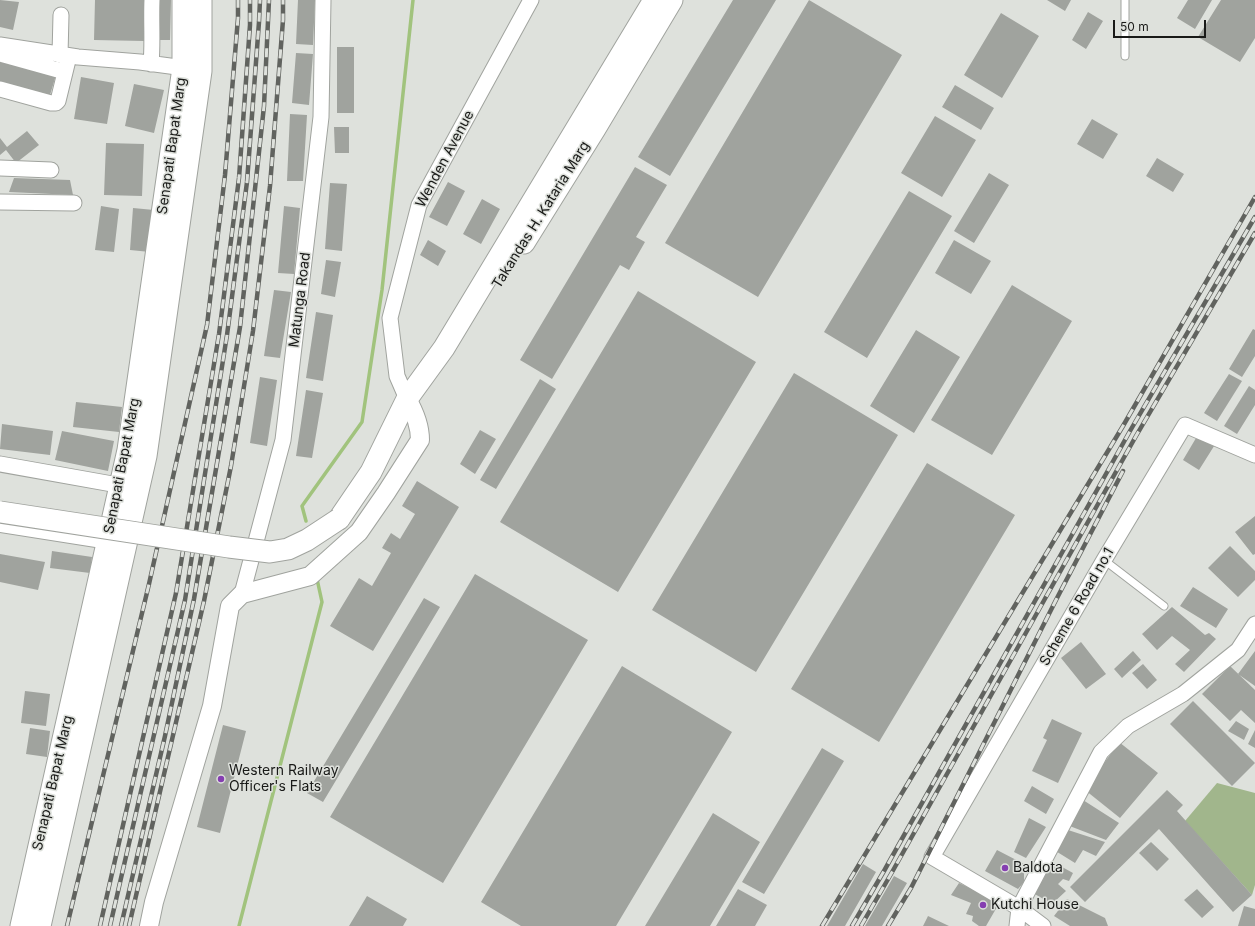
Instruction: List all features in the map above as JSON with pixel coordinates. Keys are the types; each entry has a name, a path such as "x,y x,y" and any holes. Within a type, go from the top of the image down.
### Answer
{"main road":[{"name":"Senapati Bapat Marg","path":"183,0 192,69"},
{"name":"Senapati Bapat Marg","path":"40,926 40,885 104,599 115,535 129,487 128,450 192,69 201,0"},
{"name":"Takandas H. Kataria Marg","path":"534,213 654,0"},
{"name":"Takandas H. Kataria Marg","path":"0,512 270,552 288,549 308,540 339,519 371,472 406,410 448,352 534,213 672,0"},
{"name":"Senapati Bapat Marg","path":"21,926 40,885"}],"street":[{"path":"151,64 152,0"},
{"name":"Matunga Road","path":"242,594 283,440 321,117 323,0"},
{"name":"Wenden Avenue","path":"406,410 397,376 390,318 419,205 531,0"},
{"path":"0,89 51,103 56,103 58,101 65,72 61,15"},
{"path":"0,45 65,55 192,69"},
{"path":"0,54 65,72"},
{"path":"0,168 51,170"},
{"path":"0,202 74,203"},
{"path":"149,926 154,902 212,706 230,606 242,594 310,576 358,532 386,493 420,440 420,433 406,410"},
{"name":"Scheme 6 Road no.1","path":"1019,908 932,856 1104,560 1185,425 1253,451"},
{"path":"0,464 129,487"},
{"path":"0,504 115,535"},
{"path":"0,523 115,535"},
{"path":"1017,926 1019,908 1101,752 1128,726 1183,694 1201,680 1238,650 1253,632"},
{"path":"1019,908 1043,926"}],"lane":[{"path":"1125,0 1125,56"},
{"path":"1104,560 1164,606"}],"green space":[{"path":"1217,783 1255,793 1255,885 1252,895 1185,821"}],"building":[{"path":"0,0 19,2 13,30 0,27"},
{"path":"95,0 145,0 144,41 94,40"},
{"path":"154,0 171,0 170,40 153,40"},
{"path":"298,0 315,0 313,45 296,44"},
{"path":"733,0 776,0 670,176 638,157"},
{"path":"809,0 902,55 758,297 665,243"},
{"path":"1047,0 1071,0 1065,11"},
{"path":"1188,0 1212,0 1195,29 1177,18"},
{"path":"1221,0 1255,0 1255,38 1240,62 1198,37"},
{"path":"1088,12 1103,21 1086,49 1072,40"},
{"path":"1001,13 1039,36 1002,98 964,75"},
{"path":"337,47 354,47 354,113 337,113"},
{"path":"296,53 313,54 309,105 292,103"},
{"path":"0,60 56,75 50,95 0,81"},
{"path":"81,77 114,83 107,124 74,119"},
{"path":"134,84 164,90 154,133 125,126"},
{"path":"955,85 994,108 981,130 942,107"},
{"path":"290,114 307,115 303,181 287,181"},
{"path":"935,116 976,140 942,197 901,173"},
{"path":"1092,119 1118,134 1103,159 1077,144"},
{"path":"334,127 349,127 349,153 335,153"},
{"path":"27,131 39,145 16,163 6,150 0,155 0,138 7,147"},
{"path":"106,143 144,144 142,196 104,195"},
{"path":"1157,158 1184,174 1173,192 1146,176"},
{"path":"635,167 667,185 636,237 645,242 629,270 620,265 552,379 520,360"},
{"path":"989,173 1009,185 974,243 954,231"},
{"path":"14,178 70,180 73,195 9,192"},
{"path":"448,182 465,191 447,226 429,217"},
{"path":"330,183 347,184 342,251 325,249"},
{"path":"909,191 952,216 867,358 824,332"},
{"path":"482,199 500,209 481,244 463,234"},
{"path":"101,206 119,209 114,252 95,250"},
{"path":"284,206 300,208 294,274 278,273"},
{"path":"133,208 154,210 150,252 130,250"},
{"path":"428,240 446,251 438,266 420,255"},
{"path":"954,240 991,261 971,294 935,273"},
{"path":"326,260 341,262 335,297 321,294"},
{"path":"1012,285 1072,321 992,455 931,420"},
{"path":"274,290 291,292 280,358 264,356"},
{"path":"638,291 756,362 618,592 500,522"},
{"path":"316,312 333,315 323,381 306,378"},
{"path":"1253,329 1255,330 1255,356 1242,377 1229,369"},
{"path":"916,330 960,357 914,433 870,406"},
{"path":"794,373 898,435 756,672 652,610"},
{"path":"1229,374 1242,381 1217,421 1204,413"},
{"path":"260,377 277,380 267,446 250,443"},
{"path":"540,379 556,389 496,489 480,480"},
{"path":"1249,386 1255,390 1255,405 1237,434 1224,426"},
{"path":"306,390 323,393 312,458 296,456"},
{"path":"76,402 122,407 119,432 73,427"},
{"path":"2,424 53,431 50,455 0,449"},
{"path":"480,430 496,439 475,474 460,464"},
{"path":"62,431 114,441 108,471 55,460"},
{"path":"1199,433 1216,443 1199,470 1183,460"},
{"path":"927,463 1015,515 879,742 791,689"},
{"path":"417,481 459,507 373,651 330,626 359,578 372,586 391,553 382,548 391,533 400,539 415,514 402,506"},
{"path":"1255,516 1255,554 1253,555 1235,532"},
{"path":"1230,546 1255,571 1255,580 1238,597 1208,568"},
{"path":"52,551 92,557 90,573 50,568"},
{"path":"0,554 45,562 38,590 0,582"},
{"path":"475,574 588,640 443,883 330,817"},
{"path":"1193,587 1228,609 1216,628 1180,606"},
{"path":"424,598 440,607 323,802 307,793"},
{"path":"1172,607 1205,635 1209,633 1216,639 1184,672 1175,664 1190,650 1172,636 1157,650 1142,634"},
{"path":"1081,642 1106,674 1086,689 1061,658"},
{"path":"1133,651 1141,660 1122,678 1114,669"},
{"path":"1255,651 1255,686 1238,674"},
{"path":"1143,664 1157,680 1147,689 1132,673"},
{"path":"622,666 732,732 616,926 521,926 481,902"},
{"path":"1230,666 1255,690 1255,723 1241,710 1230,721 1202,694"},
{"path":"25,691 50,694 46,726 21,723"},
{"path":"1193,701 1255,763 1232,786 1170,724"},
{"path":"1052,719 1082,733 1058,783 1032,771 1047,740 1043,738"},
{"path":"1236,721 1249,729 1244,740 1228,731"},
{"name":"Western Railway Officer's Flats","path":"223,725 246,731 220,833 197,827"},
{"path":"30,728 50,731 47,757 26,754"},
{"path":"1255,730 1255,748 1248,744"},
{"path":"1119,742 1158,773 1120,818 1085,790"},
{"path":"822,748 844,761 764,894 742,882"},
{"path":"1032,786 1054,799 1046,814 1024,801"},
{"path":"1167,790 1183,805 1177,811 1252,895 1233,912 1159,829 1085,902 1070,887"},
{"path":"1083,800 1119,823 1106,840 1067,825"},
{"path":"713,813 760,842 710,926 645,926"},
{"path":"1029,818 1046,827 1026,858 1014,852"},
{"path":"1068,830 1105,842 1096,856 1083,850 1075,863 1054,850"},
{"path":"1151,842 1169,859 1157,871 1139,853"},
{"name":"Baldota","path":"997,850 1024,864 1024,882 1018,889 985,871"},
{"path":"1053,862 1073,873 1069,881 1063,879 1058,884 1066,891 1052,904 1033,893"},
{"path":"863,864 876,872 845,926 827,926"},
{"path":"894,876 907,883 882,926 865,926"},
{"name":"Kutchi House","path":"959,883 995,900 997,907 986,926 979,926 972,921 973,916 966,914 971,903 951,895"},
{"path":"738,889 767,905 755,926 716,926"},
{"path":"1197,889 1214,907 1202,918 1184,900"},
{"path":"367,896 407,919 403,926 349,926"},
{"path":"1067,899 1105,918 1108,926 1070,926 1054,916"},
{"path":"1244,906 1255,909 1255,926 1238,926"},
{"path":"928,916 949,926 923,926"}],"waterway":[{"path":"306,521 302,506 362,422 382,290 413,0"},
{"path":"239,926 322,602 317,579"}],"railway":[{"path":"67,926 149,584 207,325 225,175 238,18 238,0"},
{"path":"100,926 176,593 219,334 239,178 250,25 250,0"},
{"path":"110,926 185,600 227,335 247,182 260,0"},
{"path":"121,926 165,736 194,599 240,327 264,106 269,0"},
{"path":"129,926 204,601 231,466 253,331 270,186 283,20 283,0"},
{"path":"822,926 1123,426 1255,197"},
{"path":"852,926 1130,431 1255,217"},
{"path":"861,926 1136,436 1255,233"},
{"path":"888,926 911,888 1056,600 1123,471"}],"place":[{"name":"Western Railway Officer's Flats","path":"221,779"},
{"name":"Baldota","path":"1005,868"},
{"name":"Kutchi House","path":"983,905"}]}
